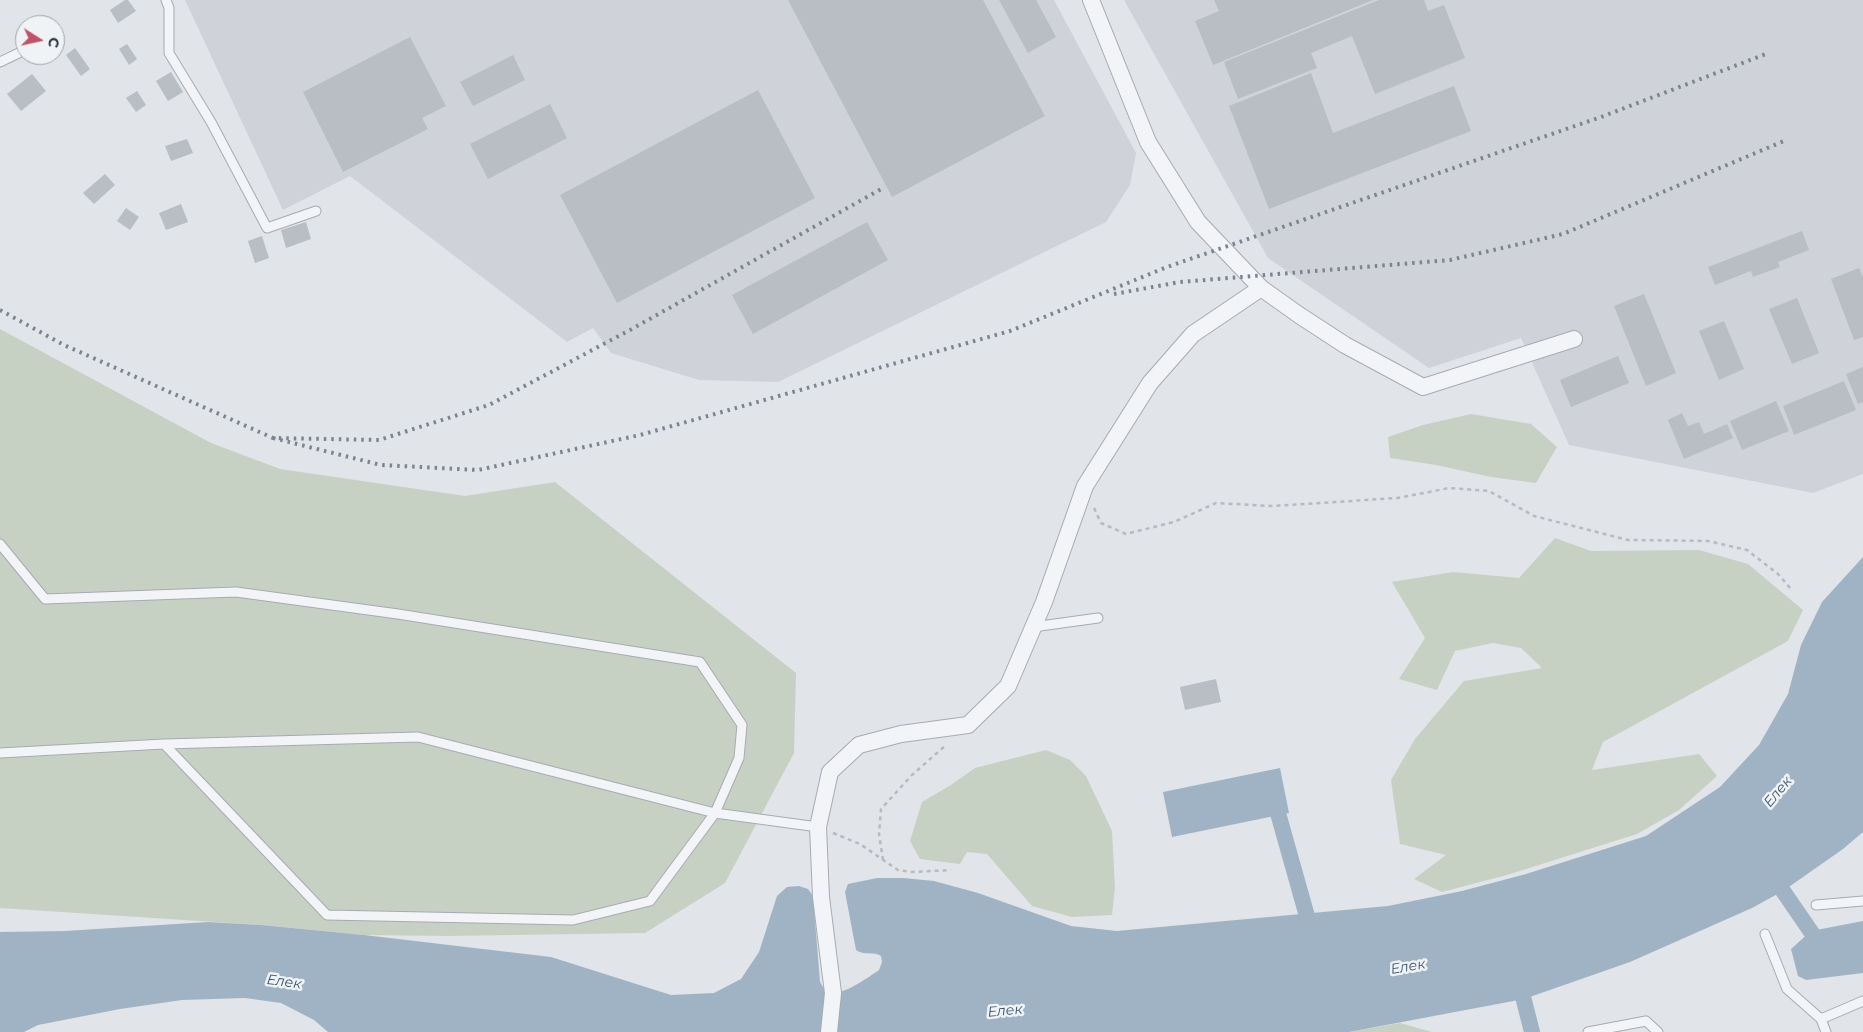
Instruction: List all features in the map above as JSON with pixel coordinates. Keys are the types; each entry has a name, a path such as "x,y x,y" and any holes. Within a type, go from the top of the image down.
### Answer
{"street":[{"path":"1091,0 1148,142 1198,222 1261,288 1298,315 1345,345 1423,387 1574,340"},
{"path":"829,1032 832,993 820,896 818,827 830,772 859,745 901,734 968,725 1008,686 1044,602 1085,486 1150,383 1192,334 1261,288"}],"lane":[{"path":"166,0 170,8 169,53 211,122 267,228 316,211"},
{"path":"0,62 15,55"},
{"path":"0,544 45,599 236,592 398,614 700,662 742,724 739,758 715,812 650,901 572,920 327,915 164,744"},
{"path":"1033,627 1098,618"},
{"path":"0,753 164,744 418,737 715,812 818,827"},
{"path":"1816,906 1863,901"},
{"path":"1764,934 1787,989 1821,1019 1826,1032"},
{"path":"1821,1019 1863,1001"},
{"path":"1588,1032 1646,1021 1658,1032"}],"path":[{"path":"1085,486 1101,523 1126,534 1174,522 1216,503 1271,506 1398,498 1449,488 1489,491 1534,516 1628,540 1708,541 1747,550 1778,574 1792,590"},
{"path":"883,860 879,834 881,809 912,776 947,744"},
{"path":"818,827 860,844 898,870 912,872 951,870"}],"shaded area":[{"path":"185,0 1054,0 1136,153 1130,185 1106,222 778,382 699,380 611,353 593,328 567,342 350,176 283,210"},
{"path":"1124,0 1863,0 1863,474 1813,493 1569,445 1521,338 1429,368 1268,258"}],"green space":[{"path":"0,329 211,443 280,469 465,496 555,482 796,673 794,753 725,883 645,933 447,936 364,935 261,925 0,908"},
{"path":"1471,414 1531,424 1557,447 1536,483 1491,477 1436,465 1390,458 1388,437 1423,425"},
{"path":"1555,538 1591,551 1699,550 1748,564 1803,610 1788,641 1603,742 1592,770 1699,754 1717,776 1679,810 1637,834 1507,875 1442,892 1414,879 1446,855 1400,844 1391,780 1415,739 1464,681 1542,668 1521,648 1493,643 1455,651 1437,690 1399,679 1425,638 1392,582 1453,572 1519,578"},
{"path":"1046,750 1070,760 1086,776 1112,831 1115,888 1112,915 1072,917 1032,906 987,854 967,852 960,864 920,859 910,841 922,802 975,768"},
{"path":"1400,1023 1432,1032 1349,1032"}],"water":[{"name":"Елек","path":"1863,557 1863,832 1843,849 1783,891 1752,908 1630,962 1524,999 1349,1032 328,1032 314,1020 281,1003 245,998 182,1000 120,1009 38,1025 24,1032 0,1032 0,932 65,931 208,922 261,925 551,957 671,995 714,993 741,979 759,952 777,896 787,887 799,886 808,889 813,896 820,982 824,989 839,992 854,986 879,970 882,962 881,956 862,953 856,950 845,892 848,884 877,878 934,881 978,893 1071,926 1117,931 1388,906 1462,891 1526,874 1646,836 1720,787 1759,745 1788,694 1801,645 1822,602"},
{"path":"1280,768 1289,813 1172,837 1163,792"},
{"path":"1863,921 1863,973 1806,980 1798,976 1791,949 1811,931"}],"building":[{"path":"128,0 136,11 118,23 110,10"},
{"path":"788,0 983,0 1045,116 892,197"},
{"path":"999,0 1036,0 1056,37 1028,53"},
{"path":"1214,0 1373,0 1213,65 1195,21 1219,11"},
{"path":"1379,0 1424,0 1428,11 1444,5 1465,58 1375,94 1352,36 1311,53 1317,68 1238,99 1224,62"},
{"path":"410,37 446,106 422,118 428,129 343,172 303,92"},
{"path":"127,44 137,59 129,65 119,49"},
{"path":"75,48 90,69 81,76 66,55"},
{"path":"513,55 525,80 473,106 460,82"},
{"path":"171,72 183,92 168,101 156,81"},
{"path":"1311,73 1333,133 1454,86 1471,131 1269,209 1229,106"},
{"path":"32,74 46,91 21,111 7,94"},
{"path":"758,90 815,198 617,303 560,195"},
{"path":"137,91 146,105 136,112 126,98"},
{"path":"550,104 567,138 488,179 470,144"},
{"path":"187,139 193,153 171,161 165,146"},
{"path":"105,174 115,185 94,204 83,193"},
{"path":"181,204 188,222 166,230 159,213"},
{"path":"126,208 139,217 130,230 117,221"},
{"path":"306,222 311,239 286,248 281,230"},
{"path":"867,222 888,260 753,334 732,295"},
{"path":"1802,231 1809,250 1778,262 1780,267 1753,277 1751,271 1715,285 1708,267"},
{"path":"262,236 269,258 255,263 248,241"},
{"path":"1859,268 1863,277 1863,337 1854,340 1831,279"},
{"path":"1644,294 1676,373 1646,386 1614,306"},
{"path":"1797,298 1819,353 1792,364 1769,309"},
{"path":"1724,321 1744,369 1719,380 1699,331"},
{"path":"1618,356 1629,383 1571,407 1560,380"},
{"path":"1863,367 1863,402 1858,404 1846,374"},
{"path":"1844,381 1856,410 1794,435 1783,406"},
{"path":"1776,401 1789,431 1742,450 1730,421"},
{"path":"1682,413 1688,426 1699,422 1704,434 1727,424 1733,438 1684,459 1668,420"},
{"path":"1216,679 1221,702 1185,710 1180,687"}],"waterway":[{"path":"1269,799 1274,799 1312,934"},
{"path":"1770,872 1818,942 1863,945"},
{"path":"1518,977 1532,1032"}],"railway":[{"path":"273,438 381,465 478,470 640,435 1010,331 1167,267 1601,117 1766,54"},
{"path":"1114,294 1180,282 1450,260 1563,234 1784,141"},
{"path":"0,310 64,345 273,438 379,440 489,405 630,330 883,188"}]}
